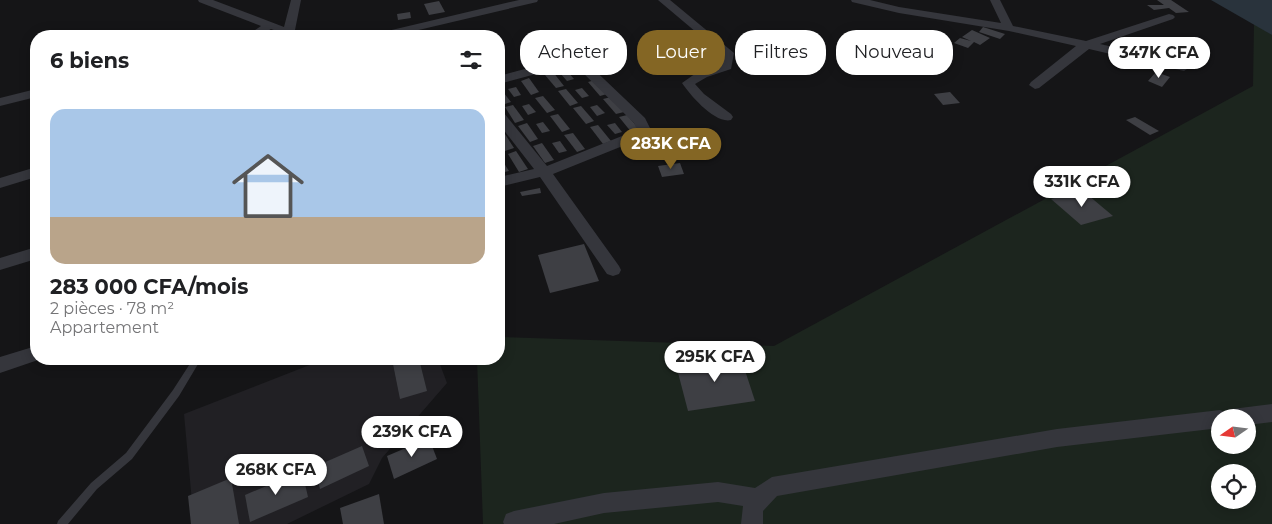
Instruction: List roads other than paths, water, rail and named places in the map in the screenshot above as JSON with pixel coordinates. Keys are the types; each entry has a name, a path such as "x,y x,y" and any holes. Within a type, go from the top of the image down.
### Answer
{"street":[{"path":"203,0 285,30"},
{"path":"221,6 235,0"},
{"path":"417,30 442,26 534,0"},
{"path":"663,0 728,53 727,66 703,74 688,83 698,97 726,117"},
{"path":"856,0 899,10 1009,28 1184,67"},
{"path":"995,0 1009,28"},
{"path":"294,30 298,2"},
{"path":"1035,85 1078,50 1169,17"},
{"path":"262,30 271,24"},
{"path":"505,78 562,63 580,62 640,121 645,132 544,172 505,181"},
{"path":"0,102 30,94"},
{"path":"505,123 544,172 613,270"},
{"path":"0,184 30,174"},
{"path":"0,264 30,254"},
{"path":"0,365 30,355"},
{"path":"1256,415 1272,413"},
{"path":"752,524 750,517 757,498 772,487 1057,438 1211,420"},
{"path":"514,522 604,503 718,492 757,498"}],"lane":[{"path":"62,524 94,486 128,456 176,394 193,365"}]}
